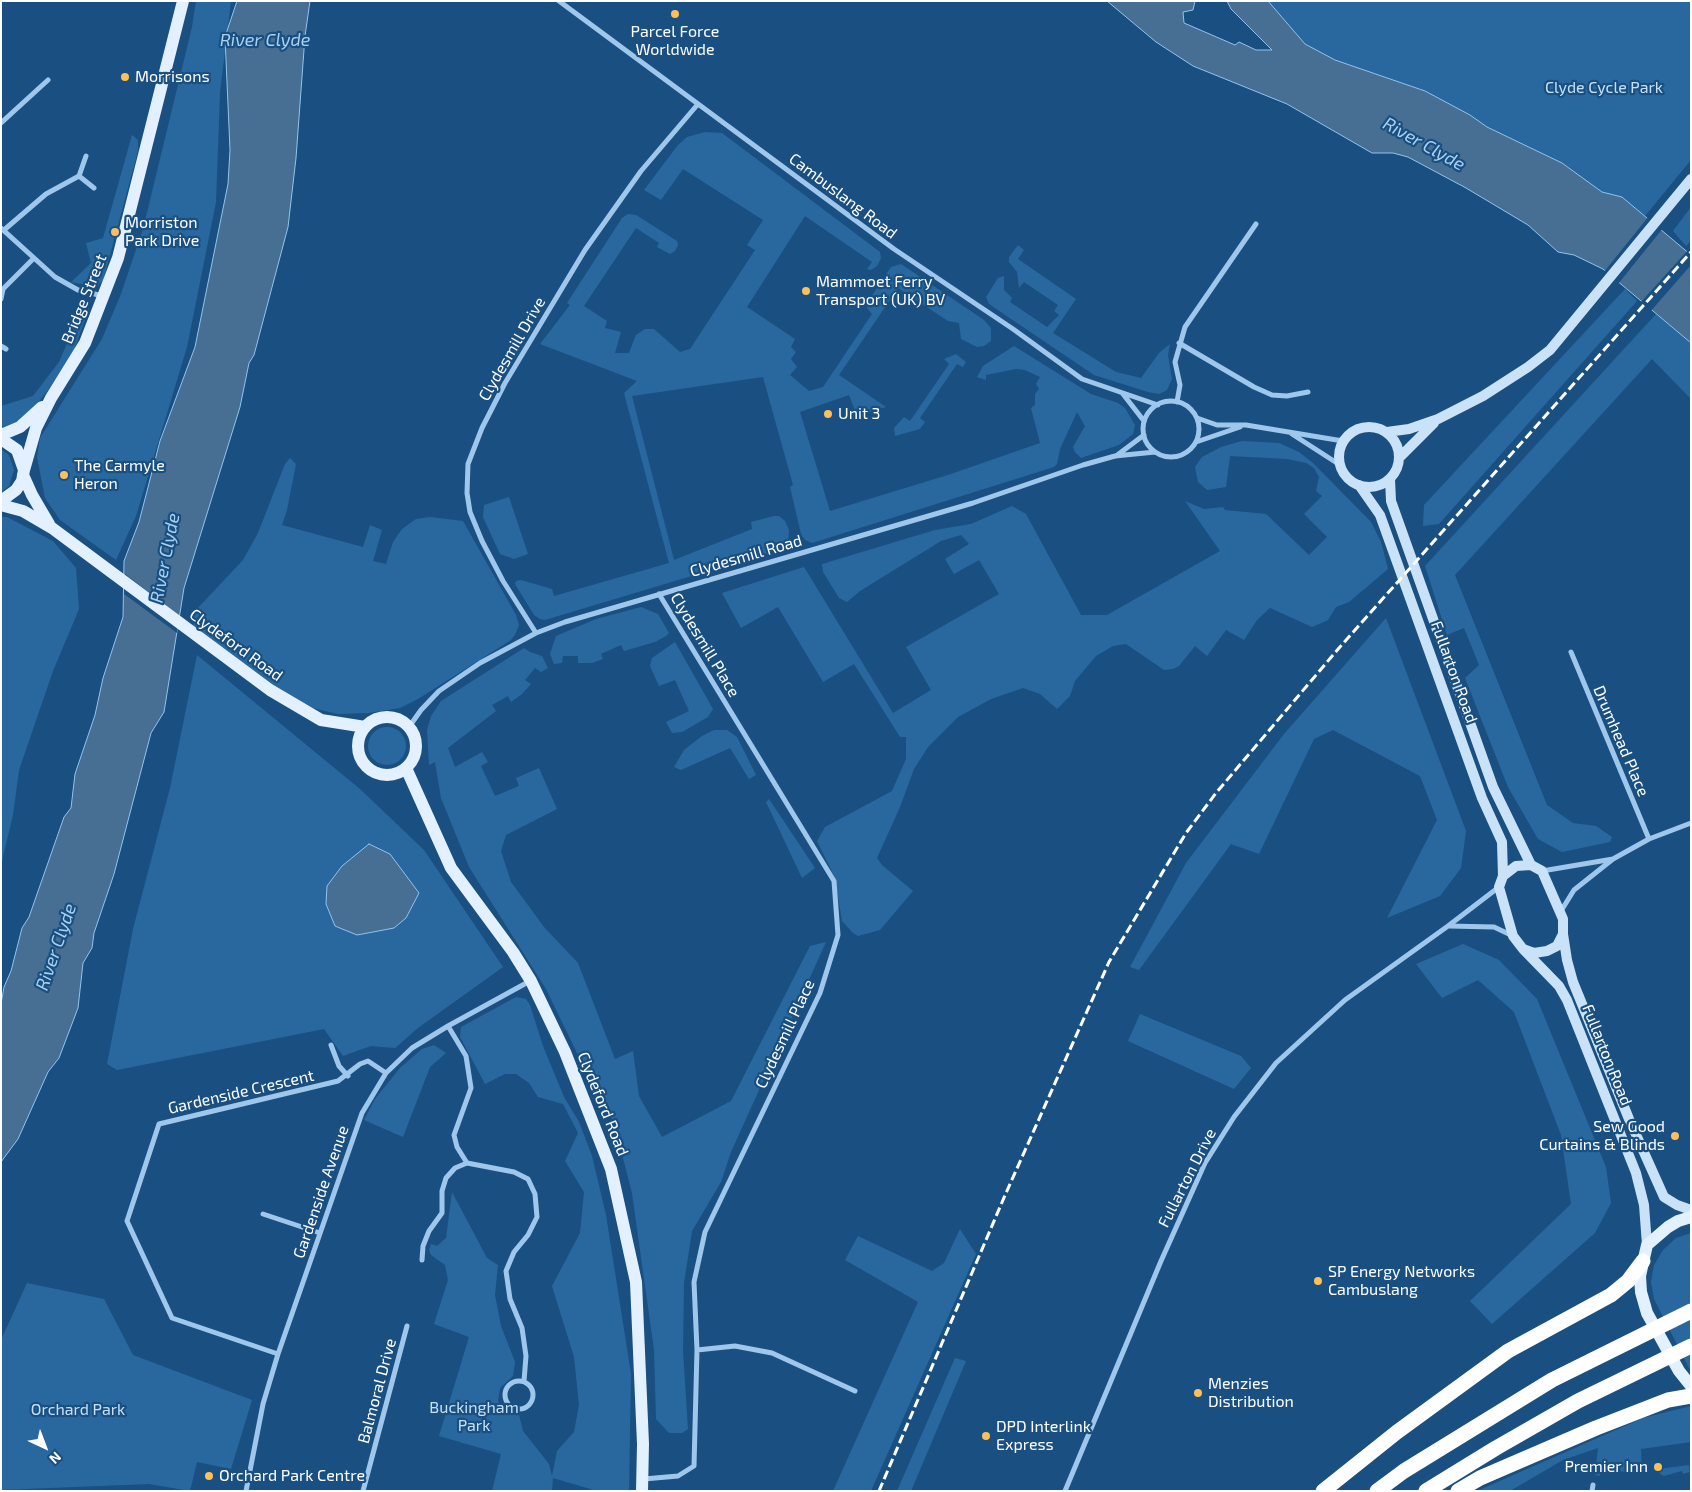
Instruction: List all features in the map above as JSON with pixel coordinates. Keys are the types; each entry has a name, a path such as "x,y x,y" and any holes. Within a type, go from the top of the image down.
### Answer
{"highway":[{"path":"1323,1491 1425,1410 1508,1351 1611,1295 1628,1281 1643,1261"},
{"path":"1377,1491 1404,1471 1552,1380 1625,1342 1691,1311"},
{"path":"1426,1491 1570,1406 1691,1346"},
{"path":"1458,1491 1480,1478 1596,1428 1668,1400 1691,1396"}],"main road":[{"name":"Bridge Street","path":"1,501 16,490 36,428 51,398 85,343 104,297 118,258 183,1"},
{"name":"Bridge Street","path":"1,435 13,431 28,421 51,398"},
{"name":"Clydeford Road","path":"1,439 17,450 22,460 23,473 32,495 52,528"},
{"name":"Clydeford Road","path":"1,505 23,511 52,528 270,690 321,720 365,727 373,721 392,718 401,721 409,727"},
{"path":"365,727 358,745 363,763 379,774 388,776 406,768 415,753 416,744 409,727"},
{"name":"Clydeford Road","path":"406,768 451,868 513,952 531,981 565,1052 613,1178 636,1282 642,1485"},
{"path":"1647,1245 1668,1227 1678,1221 1691,1217"},
{"name":"Fullarton Road","path":"1647,1245 1640,1276 1641,1292 1647,1313 1679,1371 1691,1386"}],"street":[{"name":"Cambuslang Road","path":"559,1 894,249 1013,329 1082,379 1158,405"},
{"path":"1,123 48,80"},
{"name":"Clydesmill Drive","path":"536,633 499,573 482,541 470,512 467,493 468,464 482,428 505,383 585,250 641,171 698,104"},
{"path":"86,156 79,176 46,194 3,229 55,277 78,290 104,297"},
{"path":"79,176 94,188"},
{"path":"1387,432 1409,429 1438,419 1483,396 1528,367 1550,350 1579,318 1691,179"},
{"path":"1177,402 1180,385 1175,362 1179,342 1185,328 1256,224"},
{"path":"1,299 4,289 34,258"},
{"path":"1179,342 1254,387 1272,395 1287,396 1308,392"},
{"path":"1123,394 1144,422"},
{"path":"1177,402 1192,411 1197,418 1199,426 1196,442 1191,449 1177,457 1162,456 1155,452 1144,435 1144,422 1147,415 1158,405 1177,402"},
{"path":"1197,418 1217,424 1246,425 1343,441"},
{"path":"1290,432 1340,465 1350,481 1359,485 1376,487 1390,479 1396,472 1400,457 1438,419"},
{"path":"1196,442 1246,425"},
{"path":"1340,465 1339,457 1343,441 1349,434 1366,426 1375,426 1394,438 1400,457"},
{"name":"Clydesmill Road","path":"1115,456 1144,435"},
{"name":"Clydesmill Road","path":"409,727 421,710 439,691 480,663 536,633 616,605 973,503 1115,456 1155,452"},
{"name":"Fullarton Road","path":"1390,479 1391,500 1492,787 1531,865"},
{"name":"Fullarton Road","path":"1359,485 1380,515 1482,798 1502,842 1503,876"},
{"name":"Clydesmill Place","path":"642,1485 678,1476 694,1466 697,1350 694,1282 706,1232 820,993 838,935 834,880 659,594"},
{"name":"Drumhead Place","path":"1571,652 1649,839"},
{"path":"1561,911 1574,890 1613,859 1649,839 1691,822"},
{"path":"1542,871 1613,859"},
{"path":"1531,865 1542,871 1561,911 1563,934 1556,946 1547,952 1534,954 1523,949 1514,936 1499,887 1503,876 1516,866 1531,865"},
{"name":"Fullarton Drive","path":"1065,1491 1205,1164 1234,1117 1276,1063 1338,1006 1499,887"},
{"path":"1448,926 1494,926 1514,936"},
{"name":"Fullarton Road","path":"1563,934 1573,982 1629,1119 1664,1197 1677,1206 1691,1210"},
{"name":"Fullarton Road","path":"1523,949 1559,986 1567,1000 1636,1173 1644,1205 1647,1245"},
{"name":"Gardenside Avenue","path":"246,1491 263,1404 278,1354 362,1113 386,1073 412,1048 448,1026 531,981"},
{"path":"448,1026 466,1056 471,1088 454,1135 457,1147 467,1163"},
{"path":"331,1045 339,1066 348,1076"},
{"name":"Gardenside Crescent","path":"278,1354 172,1318 127,1221 159,1124 338,1081 348,1076 360,1064 368,1061 386,1073"},
{"path":"422,1260 423,1246 429,1231 438,1222 442,1213 442,1192 446,1178 455,1168 467,1163 514,1172 528,1179 535,1194 537,1217 528,1234 514,1252 506,1271 510,1299 522,1328 526,1356 524,1382 533,1394 532,1402 522,1409 516,1409 507,1403 504,1393 509,1385 517,1381 524,1382"},
{"path":"263,1214 320,1233"},
{"name":"Balmoral Drive","path":"364,1491 407,1326"},
{"path":"697,1350 735,1346 772,1353 855,1391"}],"green space":[{"path":"196,1 231,1 220,93 216,202 187,347 136,516 116,560 60,520 45,498 37,457 40,438 102,339 121,294 143,229 192,27"},
{"name":"Clyde Cycle Park","path":"1268,1 1691,1 1691,160 1645,216 1622,197 1602,192 1562,163 1487,127 1470,115 1425,91 1335,60 1305,44"},
{"path":"705,132 722,133 880,252 881,258 877,266 871,270 867,269 872,262 805,216 747,307 795,339 791,347 796,352 791,359 797,367 790,375 809,391 823,387 872,314 867,308 867,303 891,267 901,264 984,320 991,328 991,341 984,346 977,347 961,339 959,323 948,321 898,288 839,375 886,407 857,416 849,395 800,412 830,511 951,474 1040,443 1031,408 1035,405 1035,394 1039,389 1036,384 1040,377 1025,370 1016,369 986,375 986,380 977,377 983,366 1014,346 1091,394 1118,403 1125,408 1135,425 1133,434 1119,445 1081,458 1073,447 1085,426 1077,412 1060,449 1057,464 1054,467 812,543 805,540 801,534 790,487 793,485 763,377 632,396 674,560 752,529 751,522 774,516 779,516 785,521 789,530 788,547 545,620 534,615 515,584 516,581 521,580 552,589 554,596 669,563 624,393 637,381 540,344 570,305 567,303 622,218 628,214 636,215 677,241 678,245 675,251 670,254 657,247 659,243 636,228 584,306 607,321 605,328 621,332 615,353 629,353 636,335 645,329 654,329 680,352 690,349 755,250 747,245 763,220 683,169 661,200 644,190 678,145 687,137"},
{"path":"132,135 138,140 138,151 103,281 96,287 71,282 91,263 86,243 103,238"},
{"path":"1691,207 1691,241 1686,246 1673,231"},
{"path":"1018,245 1024,250 1018,259 1076,299 1053,333 1116,372 1141,378 1159,353 1170,344 1168,355 1172,379 1167,390 1159,394 1148,392 1094,375 989,304 986,297 998,278 1004,276 1004,290 1012,298 1010,302 1047,327 1059,315 1054,311 1058,305 1024,282 1019,288 1017,272 1009,262 1009,257"},
{"path":"1625,289 1637,301 1439,524 1423,526 1424,505"},
{"path":"85,302 88,303 89,309 73,353 46,393 25,418 1,431 1,406 33,396 59,362"},
{"path":"1656,314 1691,343 1691,399 1652,359 1455,575 1547,805 1573,823 1596,826 1612,837 1610,842 1562,852 1538,839 1508,787 1465,678 1479,665 1464,628 1447,635 1425,566"},
{"path":"956,354 966,362 963,367 957,364 920,418 925,422 920,429 895,436 894,428 904,417 910,421 949,364 944,359"},
{"path":"1242,441 1279,443 1299,452 1313,463 1371,522 1381,542 1388,569 1349,602 1336,607 1328,620 1312,627 1270,608 1257,620 1244,640 1226,630 1207,656 1195,646 1179,666 1164,670 1126,644 1113,646 1096,656 1075,681 1070,696 1057,709 1040,694 1023,688 991,699 958,717 928,747 914,769 900,807 877,858 882,865 913,891 880,930 858,936 853,933 842,921 835,878 817,841 825,827 892,791 906,759 906,737 900,737 854,664 823,682 778,607 741,628 722,593 804,567 893,713 931,690 906,647 999,594 979,560 954,574 945,559 969,544 961,535 941,541 860,591 847,602 839,598 823,572 822,564 935,530 971,524 1012,506 1026,514 1081,615 1107,615 1220,551 1185,501 1204,509 1223,507 1225,510 1266,514 1309,555 1327,537 1304,514 1322,496 1316,491 1319,477 1314,468 1306,463 1287,459 1230,456 1226,487 1207,490 1198,482 1195,467 1202,457 1221,447"},
{"path":"1,449 9,455 14,470 9,486 1,492"},
{"path":"290,458 296,464 287,510 282,525 363,547 370,525 382,530 373,561 386,564 393,542 402,529 416,519 430,517 463,521 516,615 519,625 511,640 418,699 400,708 368,713 338,714 308,707 279,692 193,626 195,611 243,560 258,533 285,464"},
{"path":"509,497 528,554 514,559 500,554 483,517 484,505"},
{"path":"1,517 7,517 53,541 76,568 79,609 53,671 19,770 13,815 1,865"},
{"path":"641,607 658,614 669,633 666,636 655,642 624,651 621,645 601,654 603,659 592,663 578,663 578,656 563,656 562,663 554,664 550,654 556,636 596,619"},
{"path":"1386,618 1466,831 1461,868 1440,896 1387,918 1437,820 1420,776 1333,730 1314,739 1259,854 1231,844 1139,970 1130,967 1186,863 1284,734"},
{"path":"675,642 713,709 708,717 682,732 672,733 666,722 689,711 675,680 659,686 650,666 652,658"},
{"path":"524,648 542,656 548,668 541,672 535,668 525,680 531,684 522,694 511,702 508,696 492,705 496,711 448,748 455,767 482,752 488,762 481,766 495,796 519,786 516,778 539,768 557,809 506,835 501,851 511,882 544,927 578,963 615,1059 633,1051 639,1096 662,1137 731,1101 810,946 826,942 731,1152 721,1182 692,1231 684,1283 683,1351 688,1429 682,1433 669,1433 656,1419 654,1350 632,1193 614,1123 595,1090 546,989 469,867 441,798 435,762 429,765 427,730 431,716 441,701"},
{"path":"197,655 360,789 424,850 503,967 418,1028 395,1048 371,1046 343,1056 324,1029 117,1070 107,1064 133,929 170,788"},
{"path":"387,727 401,732 406,746 401,760 387,765 373,760 368,746 373,732"},
{"path":"714,730 727,730 737,737 756,775 749,779 730,748 681,770 674,767 684,750 702,736"},
{"path":"769,799 815,868 802,878 766,802"},
{"path":"1463,944 1499,960 1537,999 1606,1167 1611,1203 1595,1233 1492,1324 1470,1301 1571,1204 1561,1135 1514,1012 1478,980 1442,998 1416,964"},
{"name":"Buckingham Park","path":"516,997 526,999 530,1005 543,1046 564,1097 579,1122 592,1156 606,1215 631,1374 629,1491 597,1491 553,1478 552,1491 492,1491 501,1454 439,1436 469,1337 434,1324 448,1280 445,1265 431,1255 429,1250 431,1244 437,1246 446,1238 452,1192 487,1258 498,1265 495,1295 501,1326 515,1362 513,1376 500,1388 498,1401 508,1413 519,1415 523,1431 549,1464 552,1476 557,1451 574,1432 579,1405 574,1357 552,1286 580,1233 584,1192 565,1161 578,1133 563,1104 538,1097 529,1083 516,1074 505,1074 485,1084 460,1037 461,1027"},
{"path":"1140,1014 1241,1056 1251,1068 1234,1089 1128,1041"},
{"path":"434,1045 446,1053 430,1067 403,1137 364,1120 375,1099 400,1068 422,1049"},
{"path":"960,1229 976,1254 871,1491 833,1491 918,1302 845,1260 858,1236 932,1271 944,1263"},
{"path":"1691,1233 1691,1372 1654,1299 1651,1282 1654,1265 1663,1250 1676,1238"},
{"name":"Orchard Park","path":"27,1283 104,1299 133,1355 252,1400 231,1469 197,1462 190,1491 149,1484 1,1490 1,1340"},
{"path":"955,1358 966,1361 911,1491 897,1491"},
{"path":"1691,1406 1691,1442 1641,1449 1642,1474 1601,1469 1600,1476 1595,1475 1598,1448 1563,1460 1510,1491 1477,1491 1643,1418"},
{"path":"1689,1465 1690,1472 1683,1474 1682,1471 1664,1476 1659,1473 1658,1469"}],"water":[{"name":"River Clyde","path":"237,1 310,1 305,36 296,158 288,227 254,355 249,363 240,407 184,588 164,712 151,733 114,874 94,933 92,948 83,963 78,1008 59,1058 48,1072 18,1139 1,1162 1,1004 4,987 11,971 22,928 29,917 64,817 71,808 75,774 95,715 103,678 123,617 124,561 139,522 160,441 195,347 228,184 230,150 225,37"},
{"name":"River Clyde","path":"1107,1 1195,1 1193,10 1183,12 1184,23 1235,45 1239,42 1256,50 1272,50 1231,9 1227,1 1268,1 1305,44 1335,60 1425,91 1470,115 1487,127 1562,163 1602,192 1622,197 1691,255 1691,343 1603,269 1574,255 1558,252 1528,225 1466,188 1408,157 1393,153 1372,153 1287,104 1193,66 1156,42"},
{"path":"369,844 390,854 419,893 406,918 394,928 357,935 335,926 326,904 327,886 342,866"}],"pier":[{"path":"1649,216 1664,227 1618,284 1603,273"},
{"path":"1688,250 1691,252 1691,265 1650,312 1640,303"},
{"path":"125,574 180,616 177,633 124,594"}],"railway":[{"path":"879,1491 1006,1193 1109,962 1186,833 1216,793 1339,648 1691,252"}],"place":[{"name":"Parcel Force Worldwide","path":"675,14"},
{"name":"Morrisons","path":"125,77"},
{"name":"Morriston Park Drive","path":"115,232"},
{"name":"Mammoet Ferry Transport (UK) BV","path":"806,291"},
{"name":"Unit 3","path":"828,414"},
{"name":"The Carmyle Heron","path":"64,475"},
{"name":"Sew Good Curtains & Blinds","path":"1675,1136"},
{"name":"SP Energy Networks Cambuslang","path":"1318,1281"},
{"name":"Menzies Distribution","path":"1198,1393"},
{"name":"DPD Interlink Express","path":"986,1436"},
{"name":"Premier Inn","path":"1658,1467"},
{"name":"Orchard Park Centre","path":"209,1476"}]}
